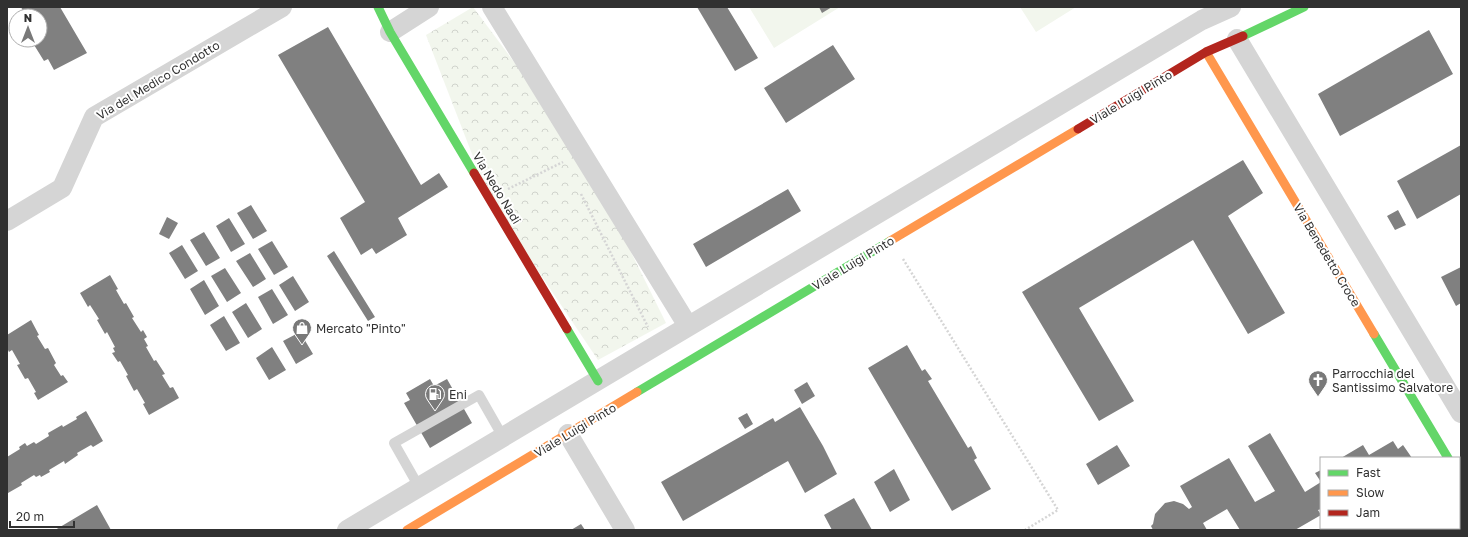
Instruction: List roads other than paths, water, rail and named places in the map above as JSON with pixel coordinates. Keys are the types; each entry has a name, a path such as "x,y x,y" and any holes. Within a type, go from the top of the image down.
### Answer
{"street":[{"name":"Via del Medico Condotto","path":"7,221 62,188 94,117 280,7"},
{"name":"Via Nedo Nadi","path":"378,7 390,32 598,381"},
{"path":"390,32 429,7"},
{"path":"492,7 688,326"},
{"path":"347,530 1202,20 1231,7"},
{"name":"Viale Luigi Pinto","path":"407,530 568,434 890,250 1206,52 1304,7"},
{"path":"1237,39 1461,413"},
{"name":"Via Benedetto Croce","path":"1206,52 1447,457"},
{"path":"864,221 890,250"},
{"path":"568,434 625,530"},
{"path":"495,442 503,474"}],"lane":[{"path":"419,487 394,443 478,395 495,442"}],"place":[{"name":"Mercato \"Pinto\"","path":"302,345"},
{"name":"Parrocchia del Santissimo Salvatore","path":"1318,397"},
{"name":"Eni","path":"435,411"}]}
